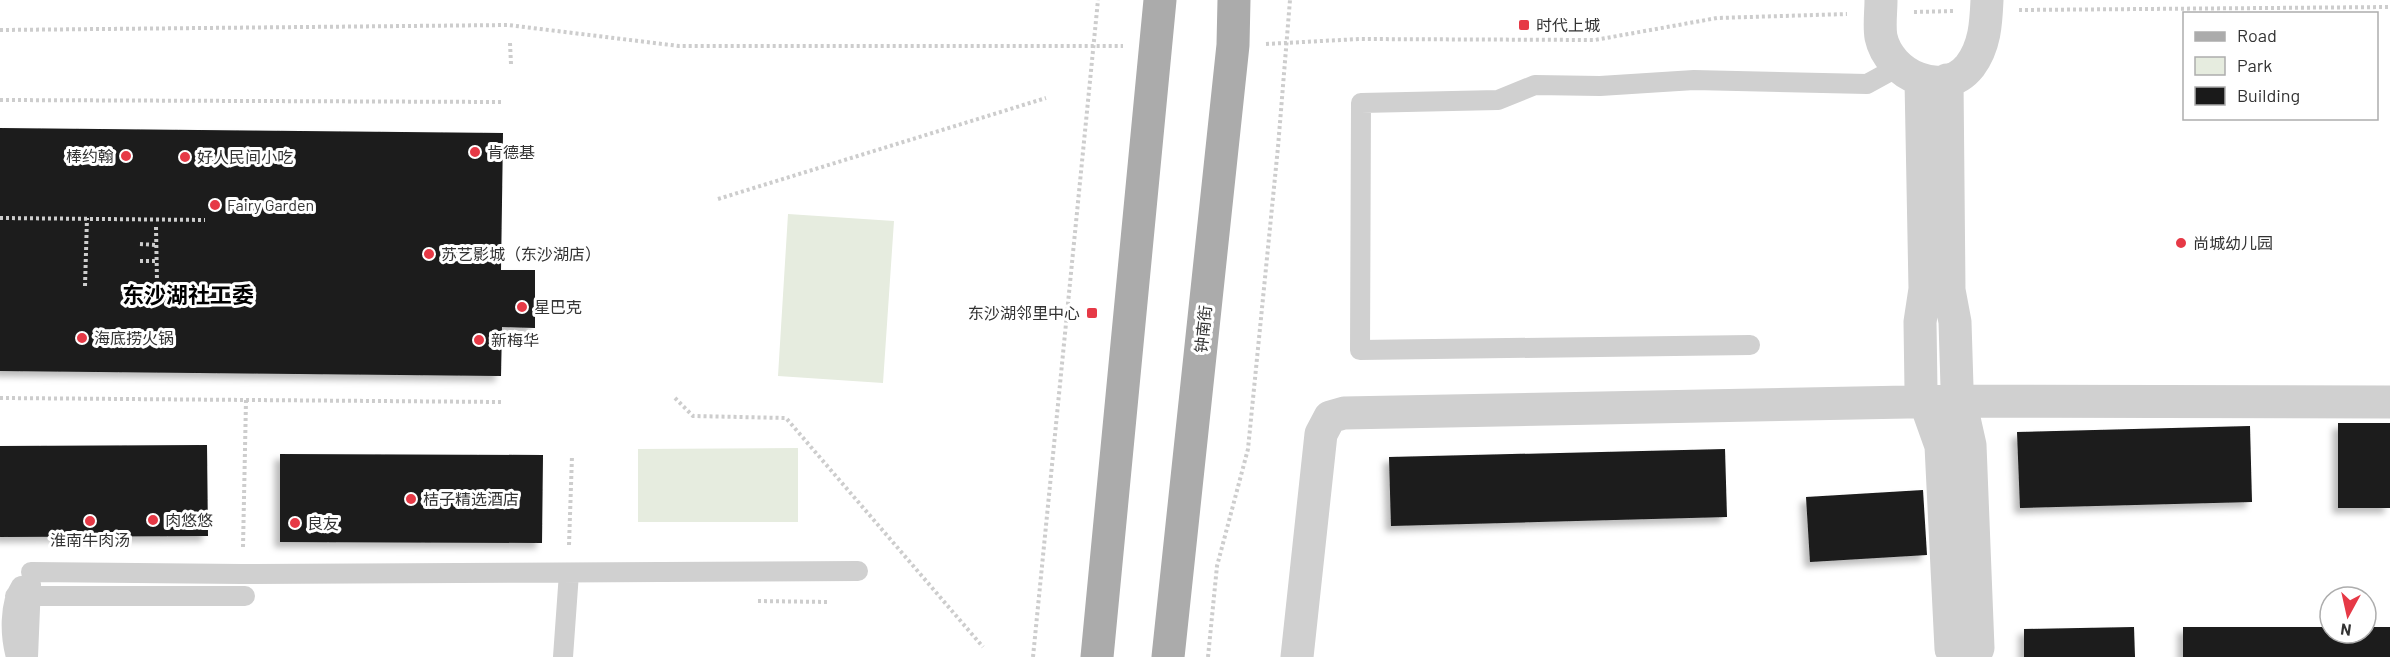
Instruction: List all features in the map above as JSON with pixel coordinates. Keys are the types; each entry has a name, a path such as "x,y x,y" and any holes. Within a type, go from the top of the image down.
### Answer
{"main road":[{"path":"1097,657 1160,0"},
{"name":"钟南街","path":"1168,657 1233,45 1234,0"}],"street":[{"path":"1881,6 1881,37 1888,55 1922,76 1961,74 1970,67 1985,35 1987,5"},
{"path":"1922,76 1954,322 1957,387 1970,445 1978,648 1974,657"},
{"path":"1922,76 1925,289 1920,322 1921,390 1941,446 1951,648 1958,657"},
{"path":"1920,322 1954,322"},
{"path":"1298,657 1321,434 1329,417 1344,413 1960,401 2390,402"}],"lane":[{"path":"1750,345 1360,350 1361,103 1498,100 1535,85 1600,86 1694,80 1867,84 1922,76"},
{"path":"16,657 12,632 31,572 242,574 858,571"},
{"path":"563,657 569,573"},
{"path":"23,596 245,596"},
{"path":"23,596 28,657"}],"path":[{"path":"1033,657 1098,0"},
{"path":"1208,657 1217,566 1248,450 1277,159 1290,0"},
{"path":"1233,45 1359,39 1594,40 1717,18 1881,6 2390,7"},
{"path":"0,30 508,26 679,45 1155,46"},
{"path":"510,43 511,64"},
{"path":"718,199 1046,98"},
{"path":"0,100 502,102"},
{"path":"0,218 205,220"},
{"path":"86,286 87,218"},
{"path":"156,227 157,281"},
{"path":"140,244 156,244"},
{"path":"140,261 157,261"},
{"path":"0,398 501,402"},
{"path":"675,398 693,416 786,418 983,647"},
{"path":"242,574 246,400"},
{"path":"569,573 572,456"}],"green space":[{"path":"788,214 894,221 883,383 778,376"},
{"path":"798,448 798,522 638,522 638,449"}],"building":[{"path":"0,128 503,133 501,270 535,270 535,328 502,327 501,376 0,371"},
{"path":"2338,423 2390,423 2390,508 2338,508"},
{"path":"2250,426 2252,502 2020,508 2017,432"},
{"path":"207,445 208,536 0,537 0,446"},
{"path":"1725,449 1727,517 1391,526 1389,457"},
{"name":"桔子精选酒店","path":"280,454 543,455 542,543 280,542"},
{"path":"1923,490 1927,555 1810,562 1806,497"},
{"path":"2134,627 2135,657 2024,657 2024,629"},
{"path":"2183,627 2318,627 2318,645 2378,645 2378,627 2390,627 2390,657 2183,657"}],"place":[{"name":"时代上城","path":"1524,25"},
{"name":"肯德基","path":"475,152"},
{"name":"棒约翰","path":"126,156"},
{"name":"好人民间小吃","path":"185,157"},
{"name":"Fairy Garden","path":"215,205"},
{"name":"尚城幼儿园","path":"2181,243"},
{"name":"苏艺影城（东沙湖店）","path":"429,254"},
{"name":"星巴克","path":"522,307"},
{"name":"东沙湖邻里中心","path":"1092,313"},
{"name":"海底捞火锅","path":"82,338"},
{"name":"新梅华","path":"479,340"},
{"name":"桔子精选酒店","path":"411,499"},
{"name":"肉悠悠","path":"153,520"},
{"name":"淮南牛肉汤","path":"90,521"},
{"name":"良友","path":"295,523"}],"district":[{"name":"东沙湖社工委","path":"188,295"}]}
